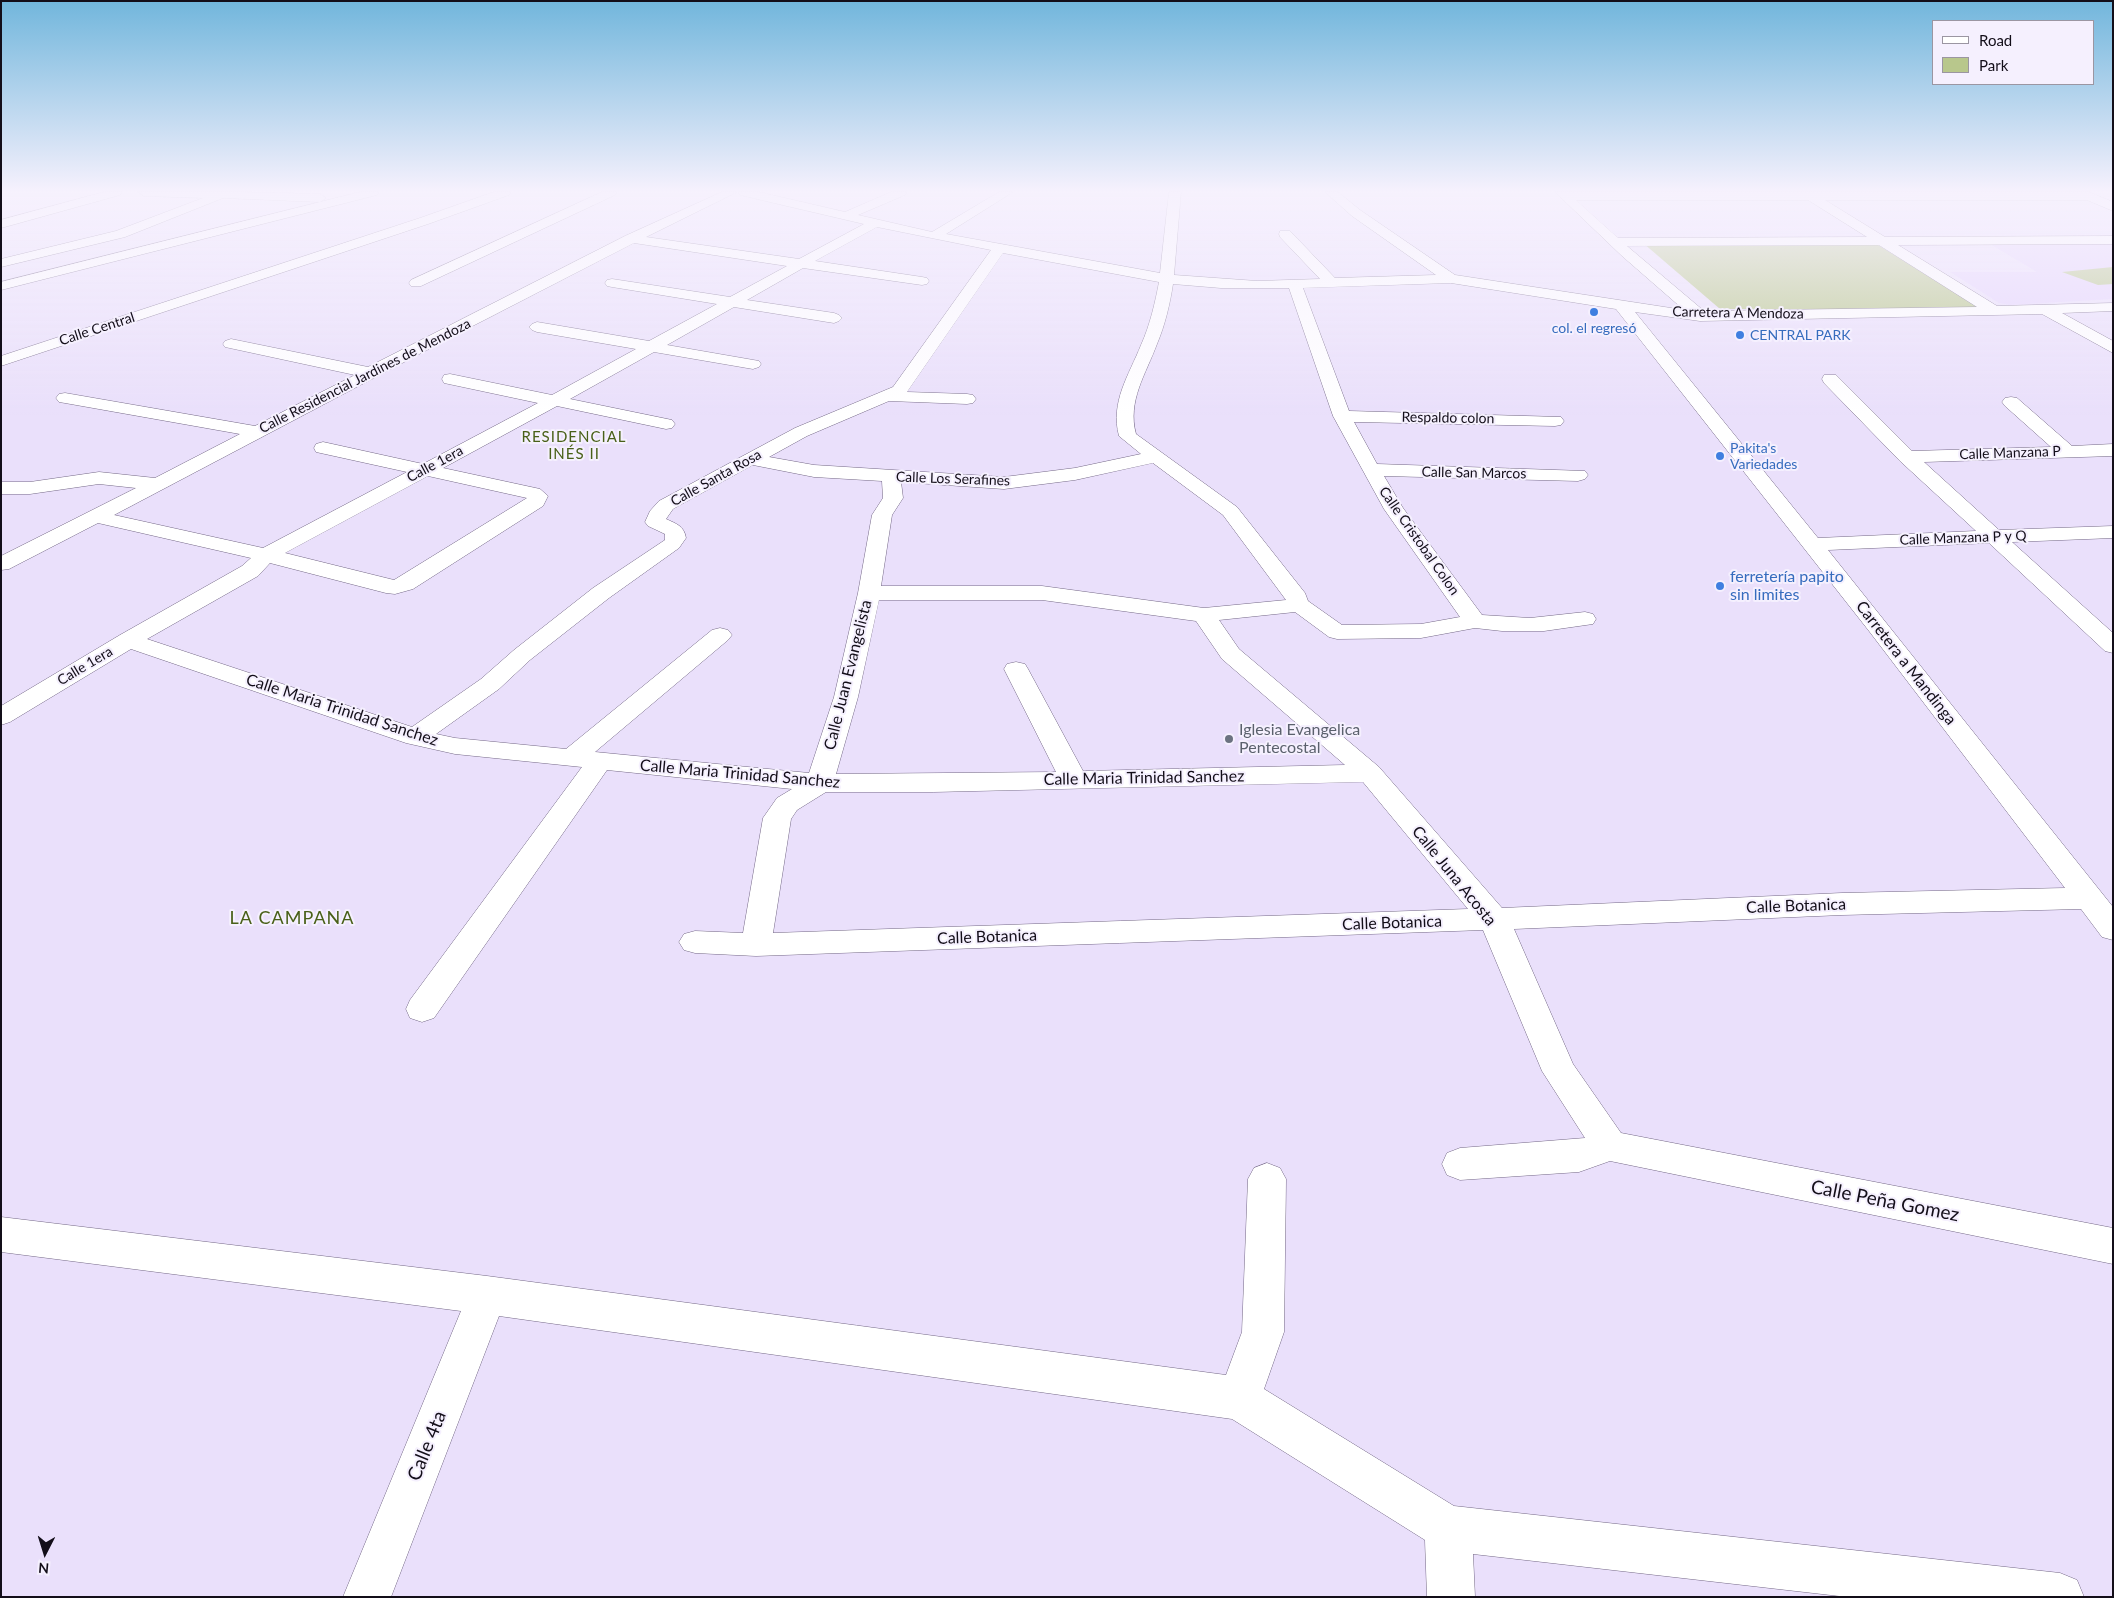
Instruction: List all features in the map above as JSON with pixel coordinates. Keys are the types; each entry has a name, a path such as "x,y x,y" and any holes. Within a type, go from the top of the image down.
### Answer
{"street":[{"path":"1,286 78,267"},
{"name":"Calle Central","path":"1,361 286,267"},
{"path":"416,283 451,267"},
{"name":"Calle Residencial Jardines de Mendoza","path":"1,564 97,517 156,484 577,267"},
{"name":"Calle 1era","path":"4,714 128,640 250,571 266,555 425,468 554,401 795,267"},
{"path":"825,267 922,281"},
{"name":"Calle Santa Rosa","path":"415,737 490,684 522,655 601,593 672,544 676,538 675,531 654,522 666,505 801,432 899,391 987,267"},
{"name":"Carretera A Mendoza","path":"1098,267 1168,279 1221,284 1295,285 1451,279 1621,306 1700,316 1994,312 2113,307"},
{"path":"1169,267 1168,279 1151,342 1128,393 1122,423 1128,436 1230,510 1298,598 1297,603"},
{"path":"1316,267 1332,283"},
{"path":"1433,267 1451,279"},
{"path":"1644,267 1700,316"},
{"path":"1923,267 1994,312"},
{"path":"612,283 834,318"},
{"name":"Calle Cristobal Colon","path":"1295,285 1342,416 1394,509 1475,621"},
{"name":"Carretera a Mandinga","path":"1621,306 1645,333 1812,544 2113,929"},
{"path":"2044,310 2113,348"},
{"path":"537,327 753,364"},
{"path":"231,344 371,373"},
{"path":"450,379 666,424"},
{"path":"1830,379 1907,457 1992,537 2110,641"},
{"path":"887,396 967,399"},
{"path":"64,398 257,432"},
{"path":"2011,402 2067,452"},
{"name":"Respaldo colon","path":"1342,416 1555,421"},
{"path":"97,517 266,555 386,586 396,586 405,584 536,502 538,496 533,493 425,468 323,448"},
{"name":"Calle Manzana P","path":"1907,457 2113,450"},
{"name":"Calle Los Serafines","path":"749,459 814,471 1004,483 1075,474 1155,457"},
{"name":"Calle San Marcos","path":"1371,470 1578,475"},
{"name":"Calle Juan Evangelista","path":"820,783 846,697 869,593 882,515 893,498 890,477"},
{"path":"1,488 30,488 99,478 156,484"},
{"name":"Calle Manzana P y Q","path":"1812,544 2113,532"},
{"path":"869,593 1042,593 1204,614 1292,606 1297,603"},
{"path":"1297,603 1337,632 1422,631 1475,621 1491,624 1534,625 1586,619"},
{"name":"Calle Juna Acosta","path":"1204,614 1230,654 1370,773 1494,919 1559,1071 1610,1146"},
{"path":"422,1009 586,760 720,634"},
{"name":"Calle Maria Trinidad Sanchez","path":"128,640 415,737 455,746 820,783 933,783 1370,773"},
{"path":"1016,669 1074,780"},
{"path":"756,945 777,818 787,804 820,783"},
{"name":"Calle Botanica","path":"694,942 756,945 1494,919 1842,904 2089,898"},
{"path":"1460,1164 1579,1156 1610,1146"},
{"name":"Calle Peña Gomez","path":"1610,1146 2113,1246"},
{"path":"1239,1398 1263,1332 1267,1179"},
{"path":"1,1234 486,1295 1239,1398 1448,1528 2060,1597"},
{"name":"Calle 4ta","path":"367,1597 486,1295"},
{"path":"1448,1528 1451,1597"}],"shaded area":[{"path":"2028,267 2113,267 2113,299 2009,305 1999,303 1950,272 2037,272"}],"green space":[{"path":"1671,267 1913,267 1981,309 1720,309"},
{"path":"2113,267 2113,284 2098,285 2062,272"}],"place":[{"name":"col. el regresó","path":"1594,312"},
{"name":"CENTRAL PARK","path":"1740,335"},
{"name":"Pakita's Variedades","path":"1720,456"},
{"name":"ferretería papito sin limites","path":"1720,586"},
{"name":"Iglesia Evangelica Pentecostal","path":"1229,739"}],"district":[{"name":"RESIDENCIAL INÉS II","path":"574,446"},
{"name":"LA CAMPANA","path":"292,918"}]}
